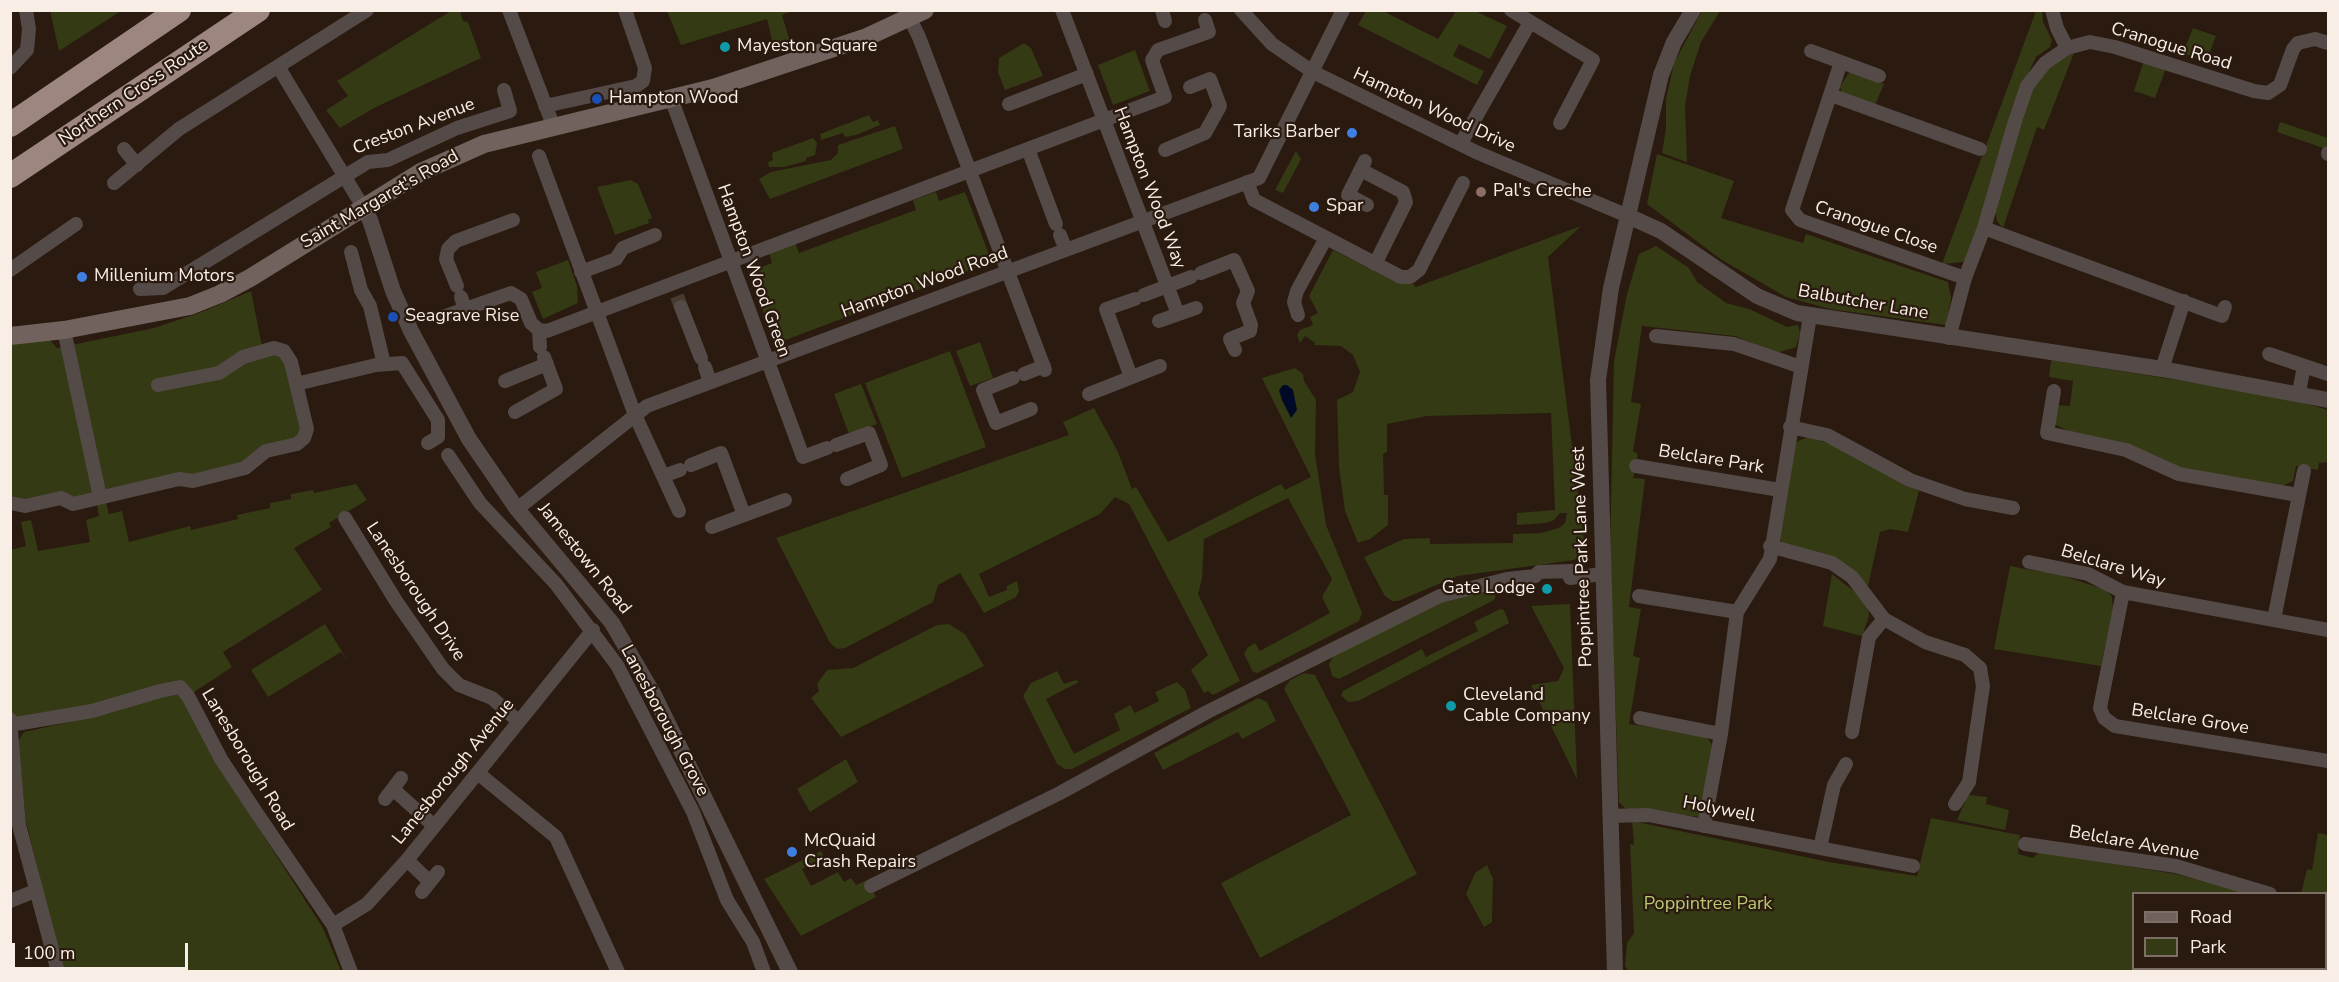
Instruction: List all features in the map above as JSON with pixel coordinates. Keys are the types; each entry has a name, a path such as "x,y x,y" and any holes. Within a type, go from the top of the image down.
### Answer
{"highway":[{"path":"10,125 179,10"},
{"name":"Northern Cross Route","path":"10,176 258,10"}],"main road":[{"name":"Saint Margaret's Road","path":"10,336 64,330 168,312 220,294 449,157 484,144 671,98 776,68 867,37 918,15"}],"street":[{"path":"10,68 27,50 29,29 26,10"},
{"path":"114,183 179,129 279,68 367,10"},
{"path":"510,10 554,125"},
{"path":"545,106 636,86 643,81 645,68 625,10"},
{"name":"Hampton Wood Way","path":"1062,10 1178,314"},
{"name":"Hampton Wood Drive","path":"1241,10 1272,44 1313,72 1516,170 1628,216"},
{"name":"Hampton Wood Road","path":"517,509 647,406 1259,178 1343,10"},
{"path":"1511,10 1529,24 1593,60 1560,123"},
{"path":"1628,216 1661,75 1674,42 1693,10"},
{"path":"2052,10 2056,28 2067,48"},
{"path":"918,15 919,37 1044,368 983,390 996,423 1031,409"},
{"path":"1165,97 1152,60 1168,27 1209,32 1205,20"},
{"path":"1461,143 1529,24"},
{"name":"Cranogue Road","path":"1949,338 1965,278 1984,228 2027,86 2045,63 2067,48 2090,42 2115,46 2254,91 2268,93 2280,85 2298,43 2315,39 2328,43"},
{"path":"1811,51 1879,76"},
{"name":"Cranogue Close","path":"1841,62 1792,210 1800,220 1965,278"},
{"path":"279,68 363,207"},
{"path":"1009,104 1087,74"},
{"path":"440,318 461,297 511,293 521,299 531,323 539,330 547,331 595,312 677,296 730,260 1104,121 1210,79 1220,106 1205,134 1165,150"},
{"name":"Creston Avenue","path":"345,175 368,162 388,160 457,128 510,111 504,90"},
{"path":"1831,95 1980,149"},
{"name":"Hampton Wood Green","path":"671,98 803,457 869,433 881,465 847,479"},
{"path":"124,149 137,165"},
{"path":"1028,149 1066,250"},
{"path":"539,156 635,415 679,511"},
{"path":"1367,205 1348,195 1363,166 1403,192 1406,202 1392,215 1375,264"},
{"path":"140,289 163,288 345,175"},
{"path":"1247,182 1254,200 1401,277 1410,277 1419,270 1463,183"},
{"name":"Jamestown Road","path":"363,207 370,220 393,291 411,331 469,439 517,509 612,623 654,695 790,972"},
{"name":"Balbutcher Lane","path":"1628,216 1661,231 1757,296 1810,316 2162,369 2299,392 2328,400"},
{"name":"Poppintree Park Lane West","path":"1615,972 1598,380 1610,298 1628,216"},
{"path":"461,297 446,259 448,249 456,241 513,220"},
{"path":"10,270 76,224"},
{"path":"1984,228 2222,316 2225,307"},
{"path":"581,272 616,260 623,248 655,236"},
{"path":"1298,315 1294,302 1297,291 1326,238"},
{"path":"351,252 361,290 370,306 384,364"},
{"path":"1131,377 1106,309 1234,260 1248,291 1243,303 1251,325 1250,331 1230,339 1235,350"},
{"path":"677,296 710,382"},
{"path":"2162,369 2184,301"},
{"path":"1159,321 1196,308"},
{"name":"Belclare Park","path":"1704,826 1721,734 1737,612 1770,559 1770,546 1810,316"},
{"path":"64,330 100,497"},
{"path":"515,412 556,389 544,356 539,330"},
{"path":"1656,336 1734,344 1801,367"},
{"path":"10,503 25,506 61,498 73,504 179,479 193,481 244,468 266,451 297,444 304,438 307,429 291,362 284,351 274,348 243,357 219,373 158,385"},
{"path":"2269,354 2328,374"},
{"path":"505,381 544,356"},
{"path":"296,384 398,361 405,365 438,420 438,436 428,443"},
{"path":"1089,394 1160,366"},
{"path":"2299,392 2304,366"},
{"path":"2054,392 2047,433 2126,450 2179,474 2298,495"},
{"path":"1790,427 1827,435 1910,480 1965,499 2013,508"},
{"path":"663,477 721,453 744,515"},
{"name":"Lanesborough Grove","path":"456,459 480,503 556,584 593,630 617,665 693,812 727,900 753,942 764,972"},
{"name":"Belclare Park","path":"1636,466 1780,490"},
{"path":"2274,619 2304,471"},
{"path":"712,527 785,500"},
{"name":"Lanesborough Drive","path":"345,518 396,601 443,669 459,685 492,698 518,721"},
{"path":"1770,546 1832,563 1852,576 1884,619 1925,642 1965,655 1980,668 1983,677 1969,782 1955,804"},
{"name":"Belclare Way","path":"2029,562 2088,574 2123,592 2187,606 2328,630"},
{"path":"871,885 1060,793 1209,711 1440,596 1507,579 1535,576 1539,572 1571,571 1578,576 1603,574"},
{"name":"Belclare Grove","path":"2123,592 2100,708 2104,718 2115,726 2328,761"},
{"path":"1639,596 1737,612"},
{"path":"1852,732 1869,637 1884,619"},
{"name":"Lanesborough Avenue","path":"333,925 367,903 407,860 433,825 479,774 518,721 593,630"},
{"name":"Lanesborough Road","path":"11,723 92,711 180,687 188,696 221,759 333,925 351,972"},
{"path":"1640,718 1721,734"},
{"path":"11,723 15,826 58,972"},
{"path":"1820,848 1834,785 1846,764"},
{"path":"479,774 556,837 618,972"},
{"path":"393,789 433,825"},
{"name":"Holywell","path":"1610,816 1648,815 1913,866"},
{"name":"Belclare Avenue","path":"2025,844 2152,856 2176,866 2263,892"},
{"path":"407,860 430,882"},
{"path":"10,901 34,891"},
{"path":"2327,911 2328,898"}],"green space":[{"path":"50,10 121,10 121,11 59,51"},
{"path":"451,11 460,11 463,21 468,22 481,58 374,108 340,128 326,110 348,96 337,81"},
{"path":"667,11 793,11 782,15 791,45 775,52 767,19 681,45"},
{"path":"1366,11 1383,11 1438,39 1456,11 1475,11 1507,26 1490,59 1459,44 1453,56 1484,71 1477,85 1358,25"},
{"path":"1702,11 1720,11 1701,42 1690,76 1685,106 1687,162 1662,153 1666,128 1666,99 1674,63"},
{"path":"2036,11 2042,11 2043,22 2052,40 2050,47 2036,57 2012,107 1985,205 1968,255 1963,262 1942,264"},
{"path":"2193,28 2216,36 2206,62 2183,53"},
{"path":"1024,43 1031,48 1043,76 1005,90 998,72 999,58"},
{"path":"1135,50 1150,91 1113,105 1098,65"},
{"path":"2074,53 2044,130 2037,127 2003,228 1997,221 1995,210 2029,96 2039,78 2057,60"},
{"path":"2144,60 2166,68 2155,98 2134,91"},
{"path":"1850,71 1884,84 1875,105 1842,93 1840,87"},
{"path":"869,115 873,122 878,120 880,125 856,135 845,137 843,133 821,140 820,134"},
{"path":"2280,122 2328,138 2326,149 2277,132"},
{"path":"895,126 903,149 770,199 759,179 771,172 831,160 838,153 838,145"},
{"path":"813,138 817,143 815,155 806,158 806,161 784,167 769,167 768,162 773,160 772,153"},
{"path":"1296,151 1301,159 1283,193 1275,190"},
{"path":"1657,154 1734,181 1721,218 1803,243 1806,234 1948,282 1951,298 1946,325 1830,309 1786,297 1722,260 1647,204"},
{"path":"631,180 638,184 652,218 648,220 649,223 615,235 597,187"},
{"path":"936,192 939,201 965,192 992,262 775,344 749,272 772,263 769,252 795,242 799,253 916,210 913,200"},
{"path":"1581,226 1548,257 1585,548 1582,555 1574,560 1458,576 1398,601 1392,601 1385,596 1364,557 1404,539 1430,538 1430,544 1513,543 1513,534 1541,533 1559,528 1565,523 1567,513 1560,513 1554,520 1545,523 1517,525 1517,513 1555,510 1551,413 1427,416 1387,424 1387,452 1383,454 1384,495 1388,495 1388,525 1370,539 1358,543 1345,511 1339,467 1337,400 1353,392 1360,372 1353,355 1341,346 1314,345 1315,343 1305,336 1300,343 1297,335 1300,330 1313,325 1310,317 1318,313 1309,296 1333,250 1400,284 1413,284 1416,287"},
{"path":"1656,246 1689,268 1697,282 1726,303 1749,309 1787,327 1798,325 1800,333 1796,347 1777,353 1735,336 1642,326 1631,402 1641,404 1633,451 1638,454 1633,478 1645,479 1629,607 1641,609 1633,656 1640,658 1629,724 1703,735 1709,740 1712,745 1701,817 1626,809 1619,802 1610,555 1614,361 1627,294 1639,254"},
{"path":"568,260 577,286 578,303 543,319 532,292 542,288 536,272"},
{"path":"251,291 263,351 284,352 304,438 244,467 73,504 11,503 10,344 50,340 57,348 154,328 202,312"},
{"path":"980,342 993,378 970,386 956,351"},
{"path":"950,351 986,447 902,478 865,383"},
{"path":"2051,360 2294,400 2328,410 2328,462 2319,463 2318,470 2296,466 2293,481 2280,487 2173,466 2131,448 2066,430 2054,424 2056,405 2070,406 2073,381 2049,377"},
{"path":"1295,368 1303,374 1304,381 1316,400 1315,454 1326,525 1362,613 1359,621 1257,673 1253,672 1244,654 1248,647 1255,643 1260,651 1330,613 1322,597 1332,579 1288,498 1204,539 1202,579 1198,594 1240,681 1213,695 1208,691 1204,693 1191,670 1208,655 1129,504 1115,497 1100,514 979,574 989,597 1007,590 1007,586 1017,581 1019,591 1016,597 984,613 960,573 938,585 933,602 845,648 837,649 830,643 776,538 1069,435 1063,422 1094,408 1118,452 1132,489 1136,487 1168,542 1281,484 1285,490 1311,477 1262,378"},
{"path":"861,384 877,424 849,434 834,394"},
{"path":"1808,437 1840,447 1919,491 1908,532 1890,529 1880,532 1868,586 1845,566 1785,546 1781,541 1779,533 1793,448 1796,442"},
{"path":"356,484 367,500 329,523 331,527 294,548 322,590 223,652 232,667 188,696 180,687 92,711 10,719 10,550 26,546 21,522 31,520 38,551 90,542 86,520 99,516 97,505 106,502 109,514 122,511 129,542 190,526 191,530 238,519 237,515 270,508 270,503 291,499 291,494 313,490 314,493"},
{"path":"2010,566 2041,572 2046,570 2106,590 2112,597 2113,608 2101,666 1994,649"},
{"path":"1832,574 1861,597 1868,606 1869,616 1862,636 1823,626"},
{"path":"1492,588 1496,596 1494,600 1339,679 1332,676 1329,664 1333,657 1430,606"},
{"path":"1570,604 1577,779 1531,685 1558,681 1564,668 1531,606"},
{"path":"1500,609 1504,610 1509,623 1358,701 1348,702 1341,695 1343,691 1422,649 1426,657 1478,631 1474,622"},
{"path":"325,624 349,663 341,652 268,697 251,670"},
{"path":"949,624 965,634 984,666 841,737 811,698 819,691 817,684 827,670 853,668 937,625"},
{"path":"1057,671 1064,684 1076,680 1079,682 1046,699 1074,754 1120,730 1114,714 1130,705 1135,713 1159,701 1155,692 1177,682 1185,690 1191,708 1072,769 1065,769 1057,764 1023,696 1031,683"},
{"path":"1304,673 1315,675 1417,874 1260,958 1221,883 1351,815 1284,689 1290,680"},
{"path":"168,694 176,694 183,698 216,762 323,928 341,971 63,971 26,821 18,741 24,732 110,713"},
{"path":"1258,698 1267,702 1276,721 1242,739 1238,732 1163,770 1154,753"},
{"path":"846,759 858,782 810,812 797,789"},
{"path":"1968,795 1987,797 1986,804 2009,810 2005,830 1957,820"},
{"name":"Poppintree Park","path":"1931,818 2020,835 2018,854 2033,858 2039,852 2176,874 2242,892 2132,892 2132,970 2327,970 2327,916 2328,971 1629,972 1625,966 1627,943 1634,933 1630,844 1634,845 1632,821 1829,862 1917,876"},
{"path":"2318,833 2328,835 2328,894 2327,892 2301,892 2307,869 2312,870"},
{"path":"821,851 824,857 802,869 811,886 838,872 844,882 851,878 856,885 867,880 876,897 801,936 764,879"},
{"path":"1487,865 1493,879 1492,922 1484,927 1466,894 1475,873"}],"water":[{"path":"1283,385 1293,390 1297,410 1291,418 1279,390"}],"tunnel":[{"path":"677,296 681,307"}],"place":[{"name":"Mayeston Square","path":"725,47"},
{"name":"Hampton Wood","path":"597,99"},
{"name":"Tariks Barber","path":"1352,133"},
{"name":"Pal's Creche","path":"1481,192"},
{"name":"Spar","path":"1314,207"},
{"name":"Millenium Motors","path":"82,277"},
{"name":"Seagrave Rise","path":"393,317"},
{"name":"Gate Lodge","path":"1547,589"},
{"name":"Cleveland Cable Company","path":"1451,706"},
{"name":"McQuaid Crash Repairs","path":"792,852"}]}
